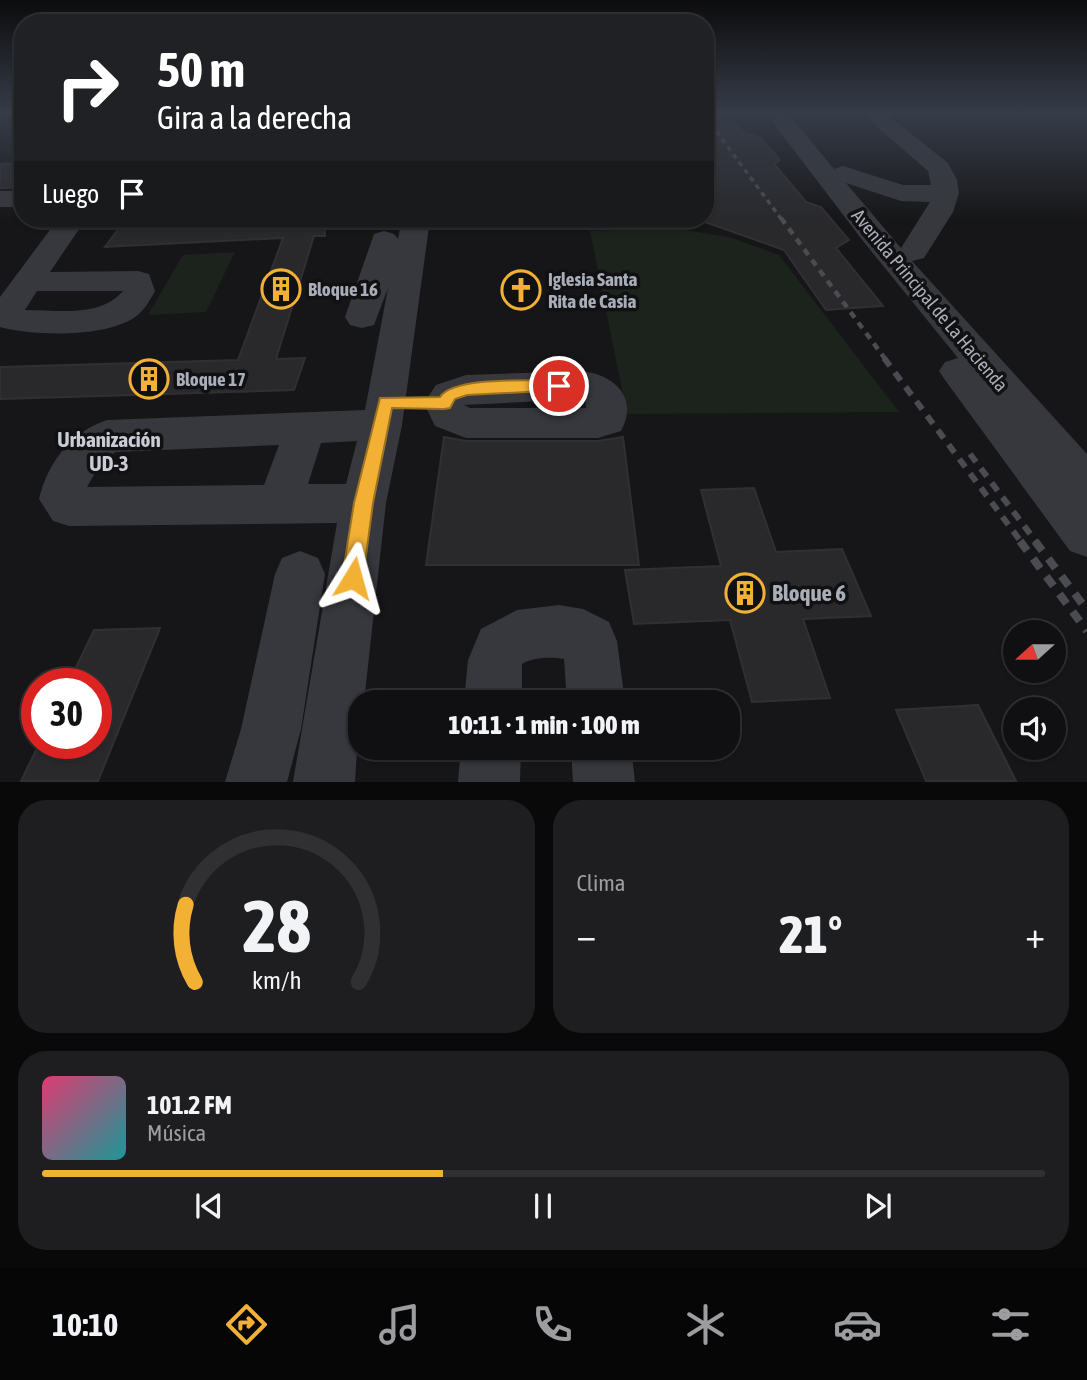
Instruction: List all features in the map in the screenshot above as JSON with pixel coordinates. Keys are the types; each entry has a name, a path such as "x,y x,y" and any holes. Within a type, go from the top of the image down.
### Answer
{"street":[{"name":"Avenida Principal de La Hacienda","path":"807,148 892,244 1087,448"},
{"name":"Avenida Principal de La Hacienda","path":"820,148 843,174 892,244 1087,484"},
{"path":"915,148 939,168 946,179 946,201 892,244 896,275 925,328 1087,536"},
{"path":"843,174 901,193 946,193"},
{"path":"28,282 66,228"},
{"path":"300,574 263,755 328,755 363,503 384,414 390,281 400,230"},
{"path":"362,317 390,281"},
{"path":"363,503 69,507 62,499 63,487 86,450 107,436 306,426 444,403"},
{"path":"280,503 306,426"},
{"path":"494,690 499,648 507,640 521,635 575,631 590,642 595,690"},
{"path":"489,782 490,760"},
{"path":"602,760 604,782"}],"shaded area":[{"path":"671,228 729,237 779,255 899,412 627,414 590,231"},
{"path":"235,252 206,312 148,315 183,255"}],"building":[{"path":"714,148 770,148 780,160 774,164 806,202 821,207 849,240 836,248 883,306 826,310 784,250 714,225"},
{"path":"14,163 14,187 0,188 0,164"},
{"path":"119,228 325,228 325,236 314,236 276,359 305,358 294,390 0,399 0,367 238,360 283,238 105,247"},
{"path":"444,437 466,441 598,441 623,437 639,565 426,565"},
{"name":"Bloque 6","path":"754,488 776,552 842,549 871,616 803,619 830,698 752,702 730,620 634,624 625,570 721,566 701,490"},
{"path":"160,628 112,746 112,668 76,668 94,630"},
{"path":"978,705 1003,760 1006,760 1016,781 926,781 896,710"},
{"path":"32,759 107,759 98,781 21,781"}],"railway":[{"path":"729,148 782,220"},
{"path":"781,218 886,360"},
{"path":"884,358 1022,543"},
{"path":"970,454 1037,543"},
{"path":"1020,541 1087,631"},
{"path":"1035,541 1087,610"}],"place":[{"name":"Bloque 16","path":"281,289"},
{"name":"Iglesia Santa Rita de Casia","path":"521,290"},
{"name":"Bloque 17","path":"149,379"},
{"name":"Bloque 6","path":"745,593"}],"district":[{"name":"Urbanización UD-3","path":"109,451"}],"route":[{"path":"353,578 363,503 385,402 444,403 450,395 466,389 559,386"}]}
